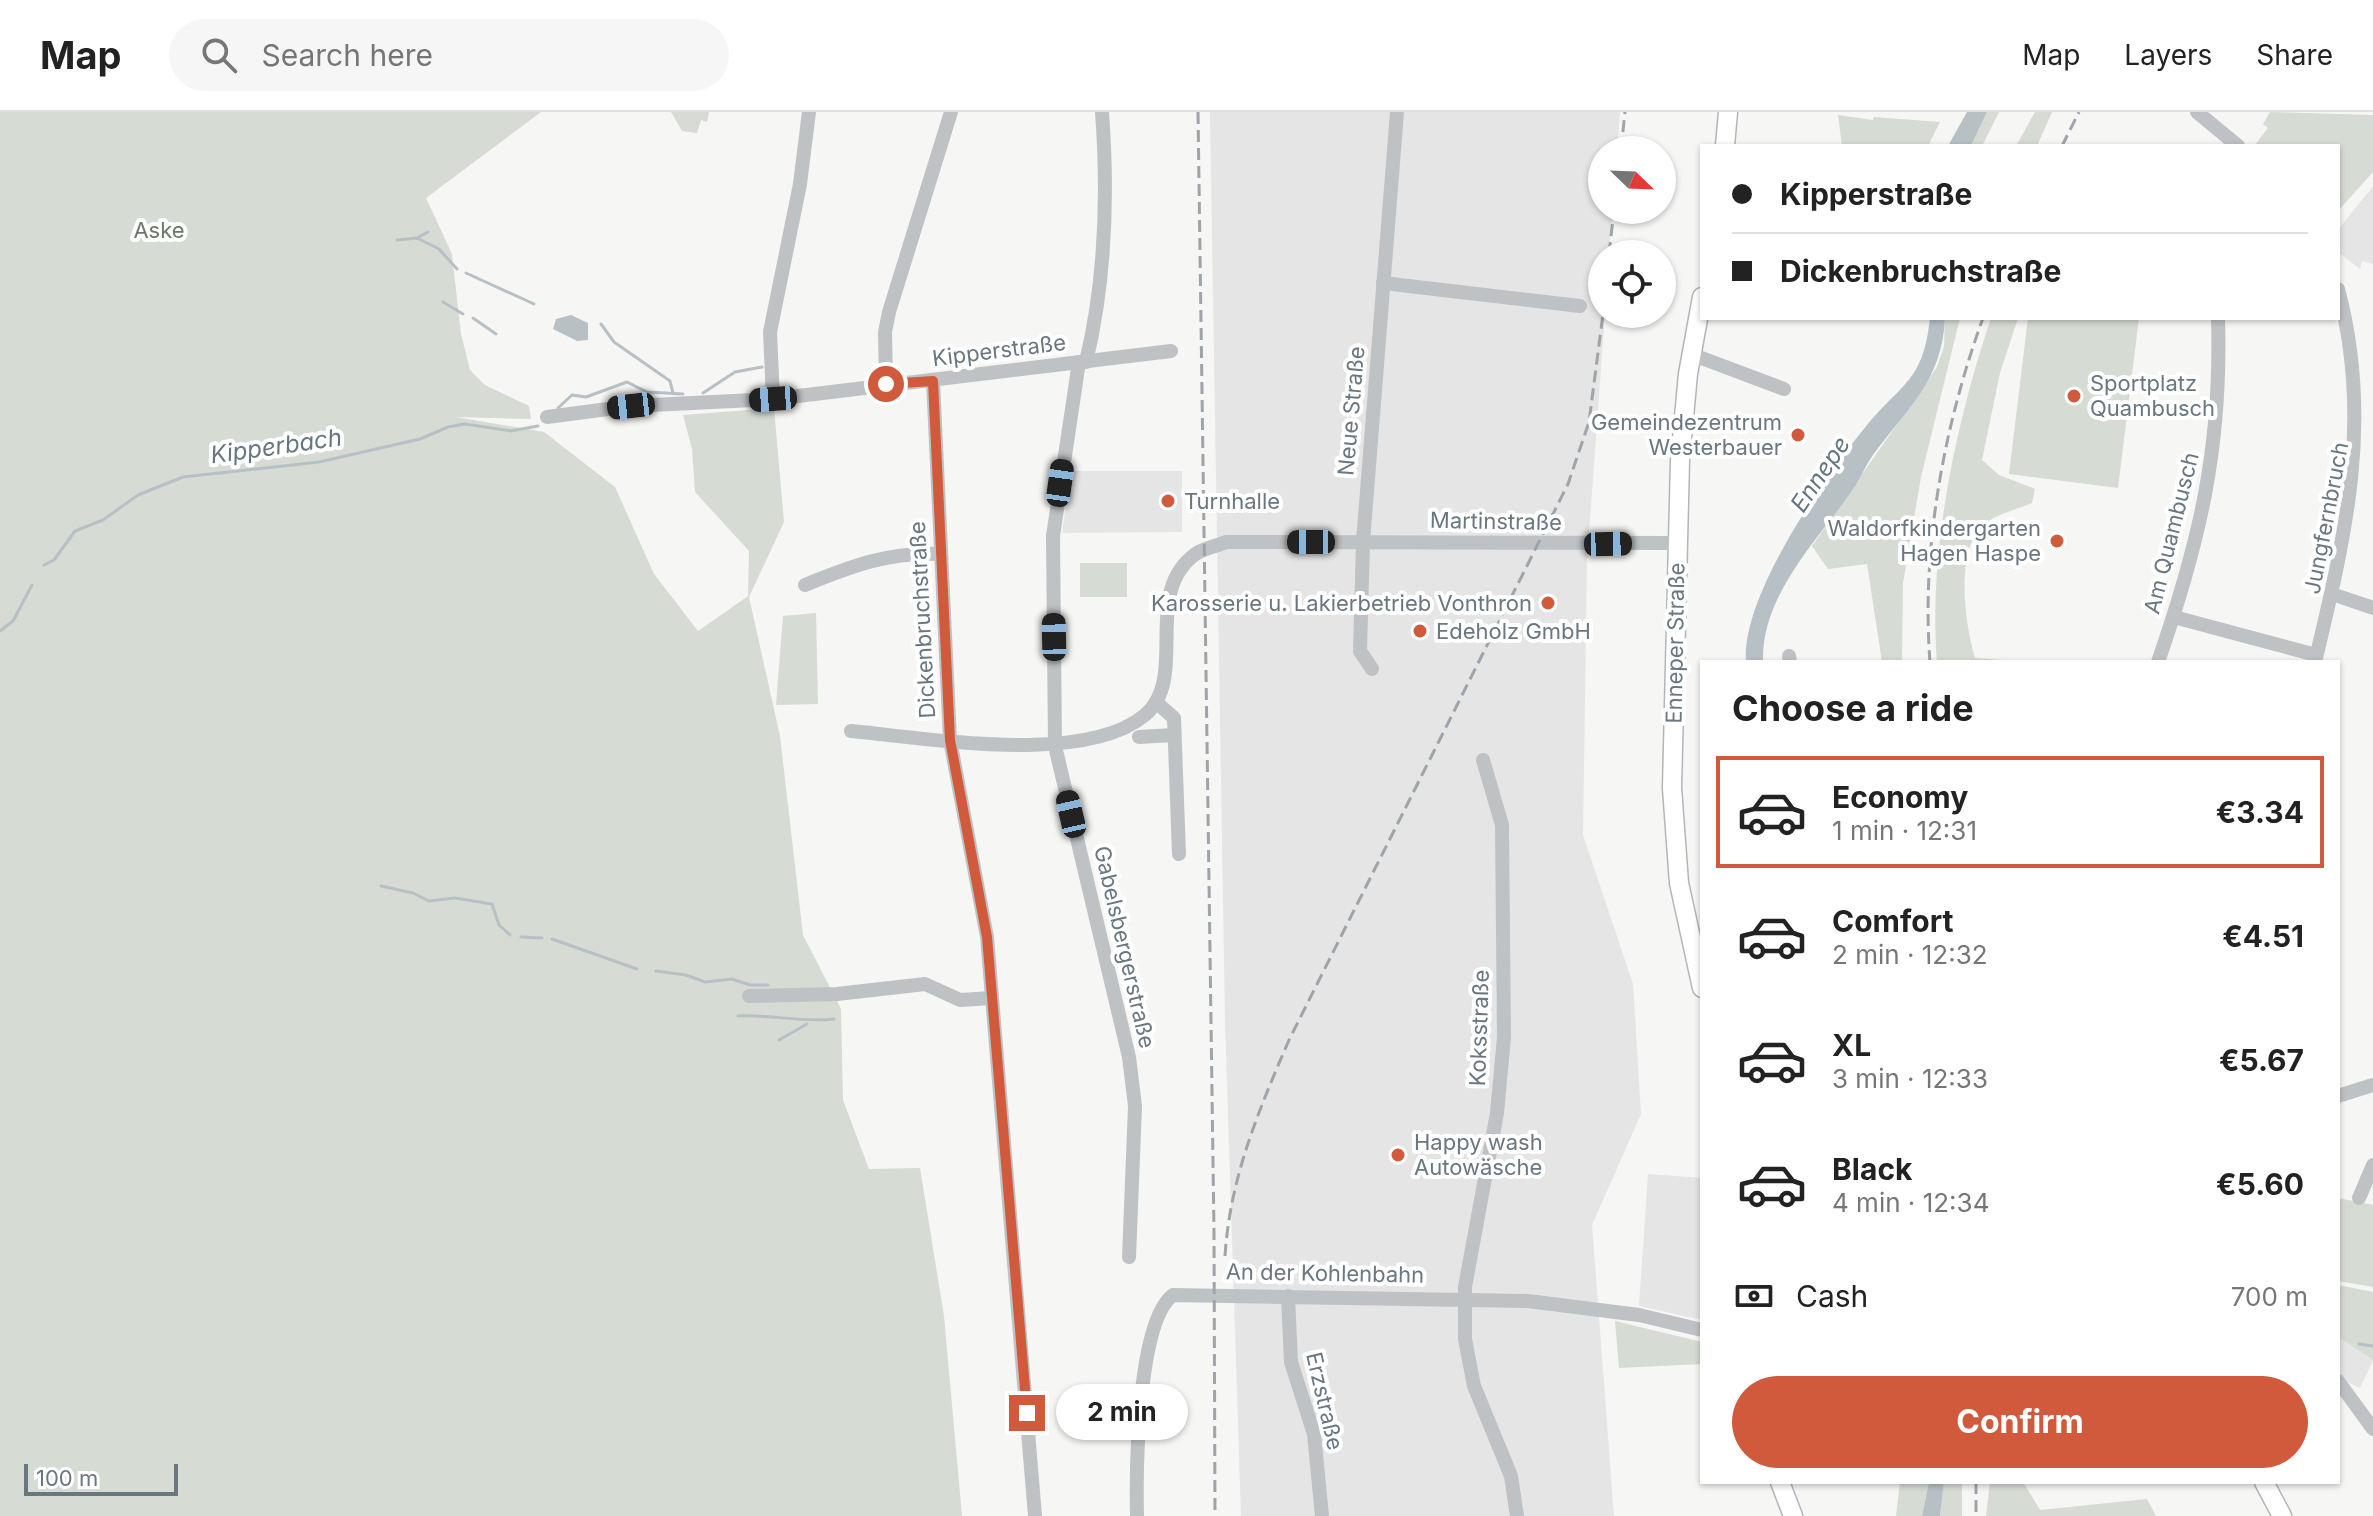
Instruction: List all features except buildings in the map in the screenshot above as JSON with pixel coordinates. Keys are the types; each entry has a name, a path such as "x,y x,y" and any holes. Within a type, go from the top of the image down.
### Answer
{"main road":[{"path":"1725,144 1728,112"},
{"name":"Enneper Straße","path":"1700,307 1691,354 1680,460 1673,829 1683,908 1700,980"},
{"path":"1781,1484 1793,1516"},
{"path":"2265,1484 2282,1516"}],"street":[{"path":"773,399 770,332 800,184 809,112"},
{"path":"886,384 885,332 889,312 951,112"},
{"name":"Gabelsbergerstraße","path":"1102,112 1097,290 1053,536 1055,746 1129,1057 1135,1106 1129,1257"},
{"name":"Neue Straße","path":"1363,542 1397,112"},
{"path":"2197,112 2236,144"},
{"path":"1383,283 1580,306"},
{"name":"Jungfernbruch","path":"2316,659 2335,595 2361,473 2366,421 2363,354 2340,294"},
{"name":"Am Quambusch","path":"2159,660 2174,617 2207,496 2220,386 2218,320"},
{"name":"Kipperstraße","path":"547,417 631,406 773,399 1171,351"},
{"path":"1691,354 1784,389"},
{"name":"Dickenbruchstraße","path":"933,381 950,740 982,910 992,998 1035,1516"},
{"name":"Martinstraße","path":"1156,702 1162,690 1167,601 1180,570 1198,553 1226,542 1678,543"},
{"path":"1363,542 1360,651 1372,669"},
{"path":"805,585 878,558 911,552 941,554"},
{"path":"2335,595 2373,608"},
{"path":"2174,617 2316,659"},
{"path":"851,731 1055,746 1101,736 1130,724 1146,715 1156,702 1174,718 1179,854"},
{"path":"1139,737 1174,735"},
{"name":"Koksstraße","path":"1483,760 1502,825 1504,1037 1497,1113 1465,1298 1465,1339 1474,1386 1511,1476 1517,1516"},
{"path":"749,996 837,994 925,984 960,1000 992,998"},
{"path":"2340,1095 2373,1085"},
{"path":"2359,1198 2373,1165"},
{"name":"An der Kohlenbahn","path":"1137,1516 1141,1399 1155,1326 1165,1301 1173,1295 1465,1298 1566,1305 1700,1330"},
{"name":"Erzstraße","path":"1288,1296 1291,1362 1314,1434 1322,1516"},
{"path":"2340,1384 2373,1429"}],"shaded area":[{"path":"1210,112 1620,112 1618,136 1588,136 1588,224 1612,224 1610,240 1588,240 1588,328 1604,328 1587,560 1583,835 1633,984 1641,1114 1592,1225 1614,1516 1241,1516 1225,1022"},
{"path":"1967,112 1987,112 1972,144 1949,144"},
{"path":"2373,186 2373,264 2362,261 2360,269 2340,254 2340,227"},
{"path":"571,315 588,323 588,340 577,341 553,329 556,319"},
{"path":"1930,320 1945,320 1937,359 1921,392 1793,571 1771,615 1763,660 1746,660 1748,635 1757,604 1789,538 1850,447 1910,379 1927,339"},
{"path":"1071,471 1182,471 1182,532 1062,533"},
{"path":"1648,1174 1700,1178 1700,1320 1639,1306"},
{"path":"2340,1338 2373,1360 2360,1388 2345,1381 2340,1375"},
{"path":"1929,1484 1944,1484 1940,1516 1922,1516"}],"green space":[{"name":"Aske","path":"0,112 541,112 426,198 452,254 461,334 470,370 485,385 529,406 531,419 456,417 544,432 615,487 654,574 698,631 748,596 749,551 695,492 692,449 683,415 774,408 784,522 749,597 780,736 803,935 841,1009 843,1100 869,1169 920,1168 944,1316 962,1516 0,1516"},
{"path":"671,112 709,112 707,122 701,120 697,133 682,131"},
{"path":"1987,112 1999,112 1983,144 1972,144"},
{"path":"2035,112 2052,112 2038,144 2017,144"},
{"path":"2270,112 2373,115 2373,172 2340,209 2340,144 2256,144 2268,128 2263,124"},
{"path":"1838,115 1873,120 1874,117 1940,122 1929,144 1842,144"},
{"path":"1945,320 1960,320 1921,477 1903,583 1902,660 1882,660 1867,564 1828,569 1812,546 1937,367 1944,346"},
{"path":"1990,320 2017,320 2000,373 1982,460 1999,475 2035,489 2032,503 1982,526 1968,553 1966,609 1975,658 2004,660 1937,660 1935,620 1941,532 1956,444"},
{"name":"Sportplatz Quambusch","path":"2028,320 2139,320 2118,488 2009,474"},
{"path":"1080,563 1127,563 1127,597 1080,597"},
{"path":"816,613 818,704 776,705 783,616"},
{"path":"2340,1198 2373,1205 2373,1287 2340,1281"},
{"path":"2340,1285 2373,1292 2373,1360 2340,1338"},
{"path":"1615,1321 1700,1342 1700,1364 1619,1368"},
{"path":"1900,1484 1929,1484 1922,1516 1896,1516"},
{"path":"1944,1484 1962,1484 1962,1516 1940,1516"},
{"path":"1990,1484 2024,1484 2040,1510 2147,1499 2156,1516 1986,1516"}],"waterway":[{"path":"417,238 428,232"},
{"path":"397,240 417,238 439,249 457,269"},
{"path":"466,273 534,304"},
{"path":"443,302 463,314"},
{"path":"473,318 496,334"},
{"path":"601,324 614,342 670,381 673,393"},
{"name":"Kipperbach","path":"703,393 735,372 762,367"},
{"name":"Kipperbach","path":"558,408 572,395 586,397 627,382 647,392 683,394"},
{"name":"Kipperbach","path":"44,565 54,560 75,531 103,520 138,495 183,477 319,462 420,439 448,427 465,424 511,431 538,426"},
{"name":"Kipperbach","path":"0,631 13,621 32,585"},
{"path":"381,886 413,893 429,901 455,898 492,904 499,925 510,935"},
{"path":"521,937 542,938"},
{"path":"552,939 637,969"},
{"path":"656,971 686,975 705,982 732,979 750,985 768,985"},
{"path":"738,1016 834,1019"},
{"path":"779,1040 807,1024"},
{"path":"2359,1344 2373,1346"}],"railway":[{"path":"1198,112 1214,1232 1215,1516"},
{"path":"1622,136 1625,112"},
{"path":"2063,144 2079,112"},
{"path":"1611,240 1612,224"},
{"path":"1930,660 1929,575 1938,487 1957,401 1982,320"},
{"path":"1225,1256 1239,1172 1256,1119 1289,1040 1568,484 1589,422 1601,328"},
{"path":"1976,1484 1976,1516"}],"place":[{"name":"Sportplatz Quambusch","path":"2074,396"},
{"name":"Gemeindezentrum Westerbauer","path":"1798,435"},
{"name":"Turnhalle","path":"1168,501"},
{"name":"Waldorfkindergarten Hagen Haspe","path":"2057,541"},
{"name":"Karosserie u. Lakierbetrieb Vonthron","path":"1548,603"},
{"name":"Edeholz GmbH","path":"1420,631"},
{"name":"Happy wash Autowäsche","path":"1398,1155"}],"route":[{"path":"886,384 933,381 950,740 987,937 1027,1413"}],"water label":[{"name":"Ennepe","path":"1820,474"}]}
